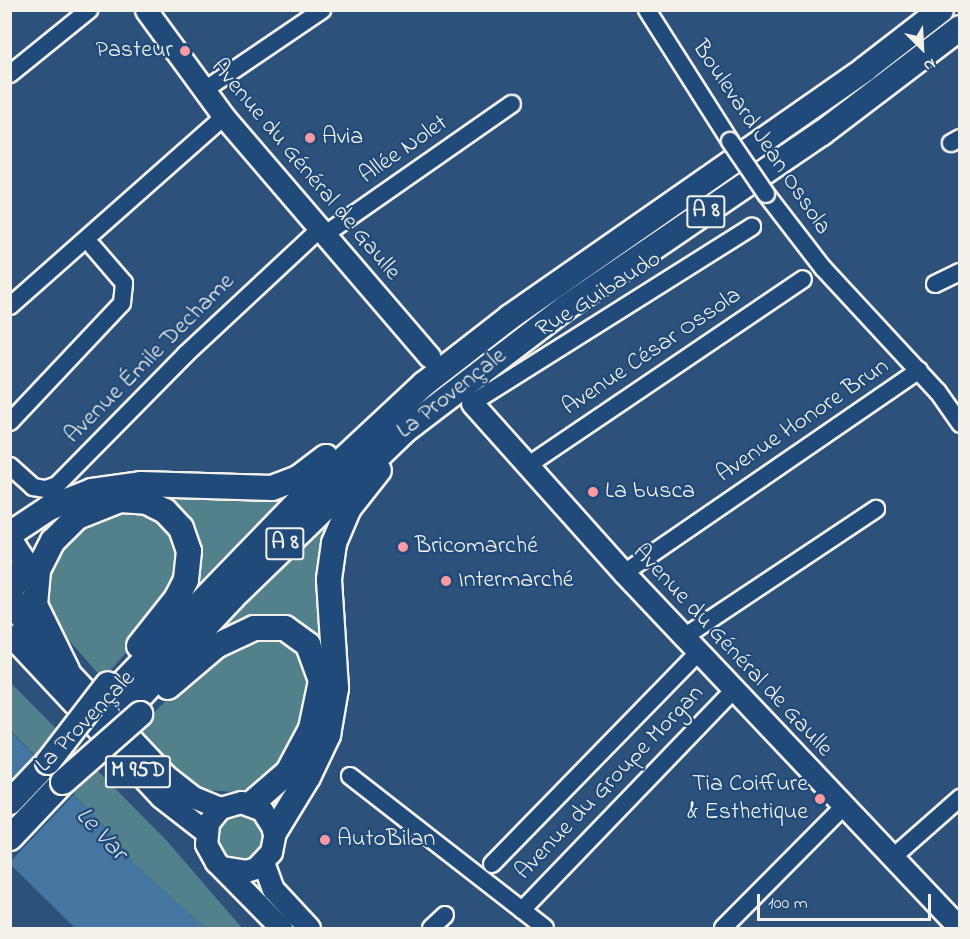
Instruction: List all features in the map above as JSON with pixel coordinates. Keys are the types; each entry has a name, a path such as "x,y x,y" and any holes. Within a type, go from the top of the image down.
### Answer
{"highway":[{"name":"La Provençale","path":"10,838 63,782 124,699 305,495 424,384 529,303 866,69 941,10"},
{"name":"La Provençale","path":"10,801 48,762 124,699 346,483 450,393 591,290 822,133 960,28"},
{"path":"15,543 69,498 112,486 173,485 255,490 285,484 313,468 424,384"},
{"path":"275,831 315,765 332,719 336,672 329,579 340,524 363,488 450,393"},
{"path":"15,543 46,534 77,517 120,500 147,502 174,519 189,551 186,580 124,699"},
{"path":"67,670 40,619 34,593 43,556 77,517"},
{"path":"124,699 193,665 237,634 273,626 302,638 313,652 321,681 311,729 288,772 251,804"}],"main road":[{"name":"Avenue du Général de Gaulle","path":"146,10 224,117 321,233 430,357"},
{"name":"Avenue du Général de Gaulle","path":"472,404 624,573 960,928"},
{"path":"11,590 23,570 15,543"},
{"name":"M 95D","path":"11,590 20,618 165,775 193,797 220,808"},
{"name":"M 95D","path":"10,635 161,797 206,832"},
{"name":"M 95D","path":"10,644 29,658"},
{"path":"222,867 246,871 263,862 271,852 275,831 266,814 251,804 232,803 220,808 206,832 210,854 222,867 281,928"},
{"path":"263,862 273,889 309,928"}],"street":[{"path":"10,74 89,10"},
{"path":"203,91 322,10"},
{"name":"Boulevard Jean Ossola","path":"647,10 766,194 830,276 919,370 960,424"},
{"name":"Allée Nolet","path":"321,233 512,104"},
{"path":"10,306 224,117"},
{"name":"Rue Guibaudo","path":"472,404 752,227"},
{"name":"Avenue Émile Dechame","path":"10,466 33,488 46,489 57,485 234,307 321,233"},
{"path":"10,422 122,303 124,283 93,247"},
{"path":"935,284 960,272"},
{"name":"Avenue César Ossola","path":"527,466 803,279"},
{"name":"Avenue Honore Brun","path":"624,573 919,370"},
{"path":"492,864 691,644 876,509"},
{"name":"Avenue du Groupe Morgan","path":"522,910 734,690"},
{"path":"350,776 545,928"},
{"path":"892,858 960,798"},
{"path":"723,928 843,807"},
{"path":"430,928 445,915"}],"green space":[{"path":"101,494 283,496 185,597 194,574 166,503 61,517 25,542 19,536"},
{"path":"343,502 327,545 323,566 332,662 330,701 317,753 277,815 266,801 301,770 320,727 328,693 326,658 311,635 283,621 248,621 208,639"},
{"path":"121,510 150,513 179,541 177,581 138,639 103,679 65,636 50,614 45,597 52,561 62,547 98,517"},
{"path":"252,637 286,640 305,656 312,696 290,753 259,786 235,792 205,790 191,783 136,730 185,682"},
{"path":"10,682 167,841 242,928 205,928 132,862 110,832 11,731"},
{"path":"235,812 245,812 260,822 264,836 260,850 254,856 245,860 235,860 220,850 216,841 216,831 226,816"}],"water":[{"name":"Le Var","path":"10,731 110,832 132,862 205,928 75,928 10,864"}],"pier":[{"path":"36,753 75,793 10,862 11,781"}],"place":[{"name":"Pasteur","path":"185,51"},
{"name":"Avia","path":"310,138"},
{"name":"La busca","path":"593,492"},
{"name":"Bricomarché","path":"403,547"},
{"name":"Intermarché","path":"446,581"},
{"name":"Tia Coiffure & Esthetique","path":"820,799"},
{"name":"AutoBilan","path":"325,840"}]}
